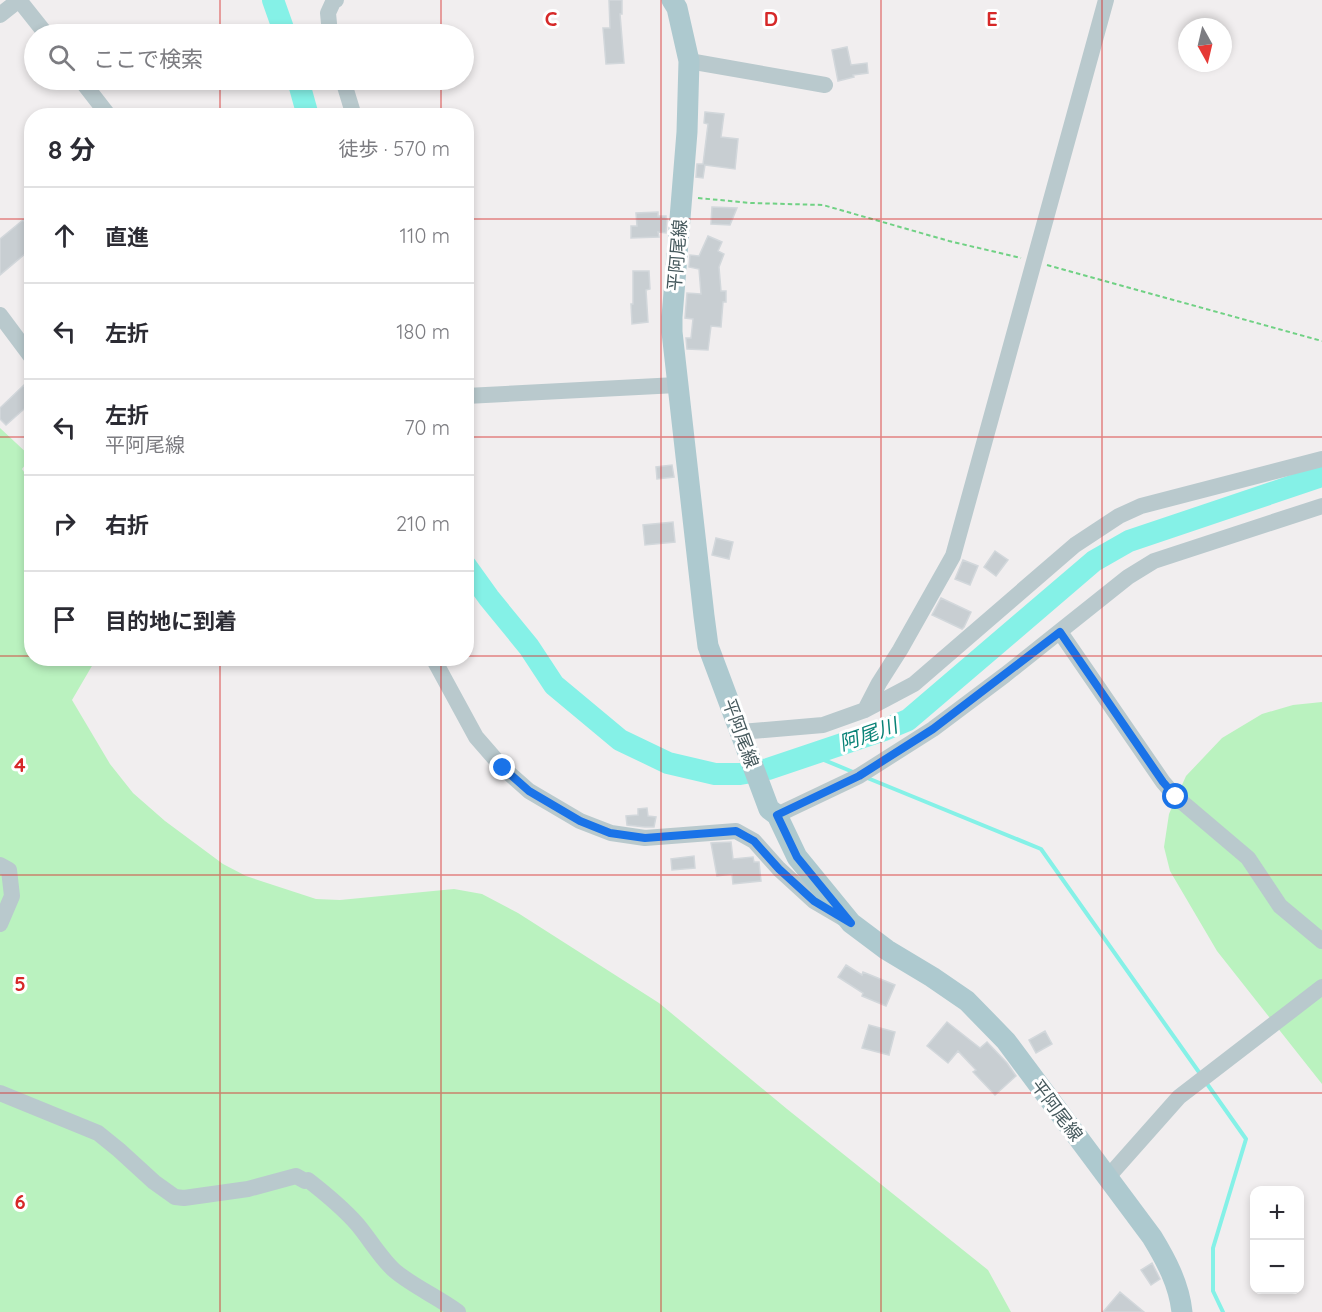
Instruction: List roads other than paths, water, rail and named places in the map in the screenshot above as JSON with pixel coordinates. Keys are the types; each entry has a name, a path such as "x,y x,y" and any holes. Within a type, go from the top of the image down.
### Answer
{"main road":[{"name":"平阿尾線","path":"676,3 688,62 687,132 672,317 677,385 708,646 742,736 773,812 797,857 851,923 887,950 967,1001 1006,1041 1152,1237 1165,1258 1180,1297 1182,1312"}],"street":[{"path":"0,15 19,0 38,24"},
{"path":"329,24 328,13 336,0"},
{"path":"866,710 879,683 952,556 1106,0"},
{"path":"688,62 825,85"},
{"path":"89,90 103,108"},
{"path":"346,90 352,108"},
{"path":"0,315 24,347"},
{"path":"474,396 677,385"},
{"path":"742,736 824,725 866,710 914,684 1075,545 1119,516 1141,506 1322,459"},
{"path":"773,812 859,776 933,729 1128,577 1154,561 1322,506"},
{"path":"1060,632 1163,782 1176,797 1248,858 1280,906 1322,941"},
{"path":"437,666 476,737 503,768 529,791 580,821 610,833 645,838 736,831 754,841 779,869 814,901 851,923"},
{"path":"0,865 9,870 12,896 0,924"},
{"path":"1108,1177 1179,1098 1322,987"},
{"path":"0,1093 98,1133 154,1182 175,1197 184,1198 248,1189 296,1176 305,1181 308,1180 331,1198 356,1223 394,1270 458,1312"}],"waterway":[{"name":"阿尾川","path":"273,0 281,24"},
{"name":"阿尾川","path":"301,90 306,108"},
{"name":"阿尾川","path":"474,577 529,647 554,685 620,740 668,763 715,774 740,774 768,769 908,720 1094,561 1129,541 1322,476"},
{"path":"812,755 853,772"},
{"path":"865,777 1041,849 1201,1075"},
{"path":"1205,1081 1246,1139 1213,1248 1213,1291 1223,1312"}]}
